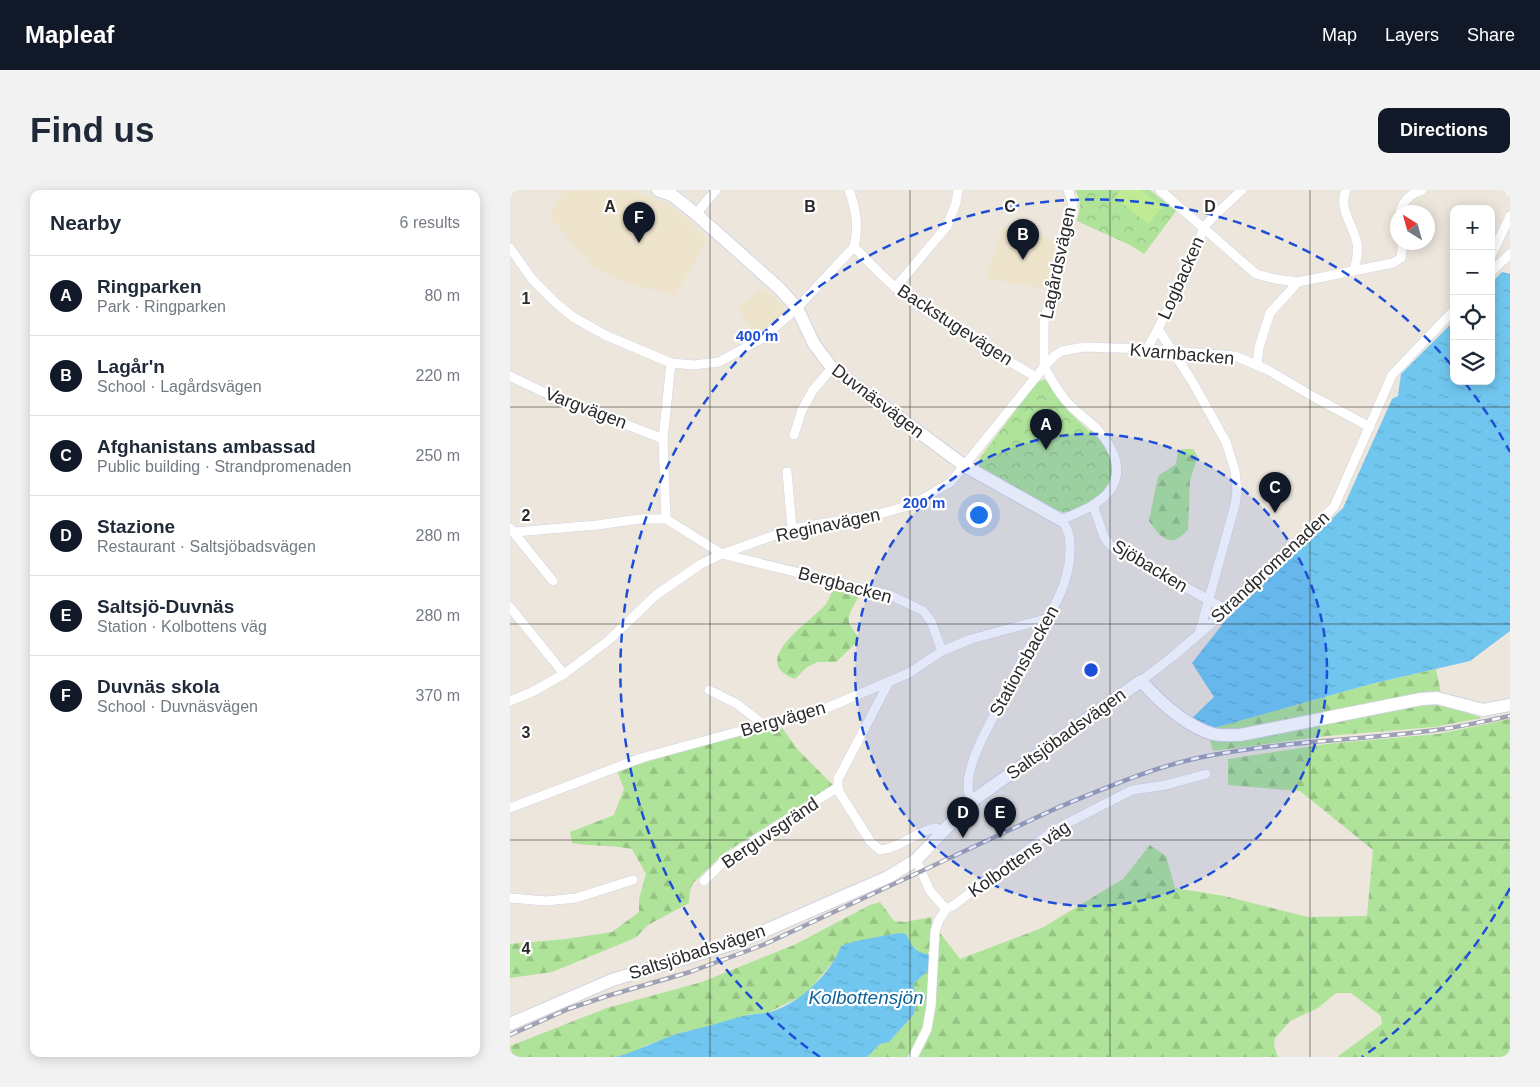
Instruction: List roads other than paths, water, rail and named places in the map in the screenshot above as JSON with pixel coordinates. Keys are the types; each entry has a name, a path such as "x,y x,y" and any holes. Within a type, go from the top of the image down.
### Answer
{"street":[{"name":"Duvnäsvägen","path":"658,190 672,195 696,214 779,288 797,308 814,344 832,368 964,466 1061,520"},
{"path":"696,214 716,190"},
{"path":"510,248 532,279 556,303 573,316 605,335 671,363 694,365 719,362 761,339 797,308 854,247 857,237 856,220 849,190"},
{"path":"896,287 947,226 956,203 958,190"},
{"name":"Lagårdsvägen","path":"1044,367 1044,322 1072,213 1073,204 1068,190"},
{"path":"1160,190 1256,274 1275,279 1298,282 1396,262 1401,258 1402,250"},
{"name":"Logbacken","path":"1147,349 1186,276 1204,227 1242,190"},
{"path":"1346,190 1342,202 1343,207 1351,222 1358,245 1354,271"},
{"path":"1404,205 1408,196 1422,190"},
{"path":"1494,250 1510,216"},
{"name":"Backstugevägen","path":"854,247 896,287 965,335 1036,377"},
{"path":"1495,268 1510,254"},
{"path":"1257,364 1259,347 1270,313 1298,282"},
{"name":"Strandpromenaden","path":"1141,681 1227,610 1334,507 1392,375 1450,314"},
{"path":"1158,329 1192,381 1226,442 1235,471 1237,491 1235,505 1200,632"},
{"name":"Kvarnbacken","path":"1044,367 1054,356 1071,349 1084,347 1147,349 1235,356 1257,364 1370,427"},
{"path":"512,530 597,525 640,518 666,519 663,439 671,363"},
{"path":"1044,367 1069,405 1104,438 1116,459 1118,468 1116,478 1108,492 1093,505 1061,520"},
{"name":"Reginavägen","path":"510,701 564,674 609,640 656,595 701,564 722,554 792,529 883,514 914,504 951,482 1044,367"},
{"path":"794,435 802,410 813,390 832,368"},
{"name":"Vargvägen","path":"510,376 541,391 663,439"},
{"path":"787,472 792,529"},
{"name":"Sjöbacken","path":"1093,505 1104,536 1111,546 1227,610"},
{"name":"Bergbacken","path":"666,519 722,554 890,595 923,611 931,621 942,650"},
{"name":"Stationsbacken","path":"972,801 968,788 969,781 973,763 983,738 1023,659 1049,618 1064,588 1068,571 1070,536 1067,527 1061,520"},
{"path":"512,530 552,581"},
{"path":"510,607 564,674"},
{"name":"Bergvägen","path":"510,808 641,758 829,707 909,673 942,650 971,638 1049,618"},
{"name":"Saltsjöbadsvägen","path":"510,1024 612,980 739,942 888,877 916,860 972,801 1141,681 1157,698 1198,729 1224,736 1240,735 1421,699 1437,698 1483,710 1510,705"},
{"path":"889,682 838,779 838,790 870,841 880,850 893,848 929,829 936,828 942,832"},
{"path":"709,690 737,704 764,725"},
{"name":"Kolbottens väg","path":"946,909 1054,830 1132,790 1166,785 1206,774"},
{"name":"Berguvsgränd","path":"704,881 727,858 838,787"},
{"path":"913,1057 928,1029 935,931 946,909 930,890 916,860"},
{"path":"510,898 546,900 576,898 633,880"}],"water":[{"path":"1502,272 1510,274 1510,631 1470,661 1371,684 1207,730 1192,718 1214,697 1192,663 1225,621 1343,508 1392,399 1398,396 1401,374 1450,325 1450,385 1495,385 1495,279"},
{"name":"Kolbottensjön","path":"898,933 906,934 914,948 928,954 931,959 930,969 913,984 917,999 914,1014 889,1042 880,1044 867,1057 615,1057 678,1034 743,1016 777,1010 800,997 821,978 836,957 841,946"}],"railway":[{"path":"510,1035 568,1009 690,972 763,945 1059,807 1154,770 1193,759 1241,750 1436,730 1510,716"}],"place":[{"name":"Duvnäs skola","path":"639,243"},
{"name":"Lagår'n","path":"1023,260"},
{"name":"Ringparken","path":"1046,450"},
{"name":"Afghanistans ambassad","path":"1275,513"},
{"name":"Stazione","path":"963,838"},
{"name":"Saltsjö-Duvnäs","path":"1000,838"}]}
